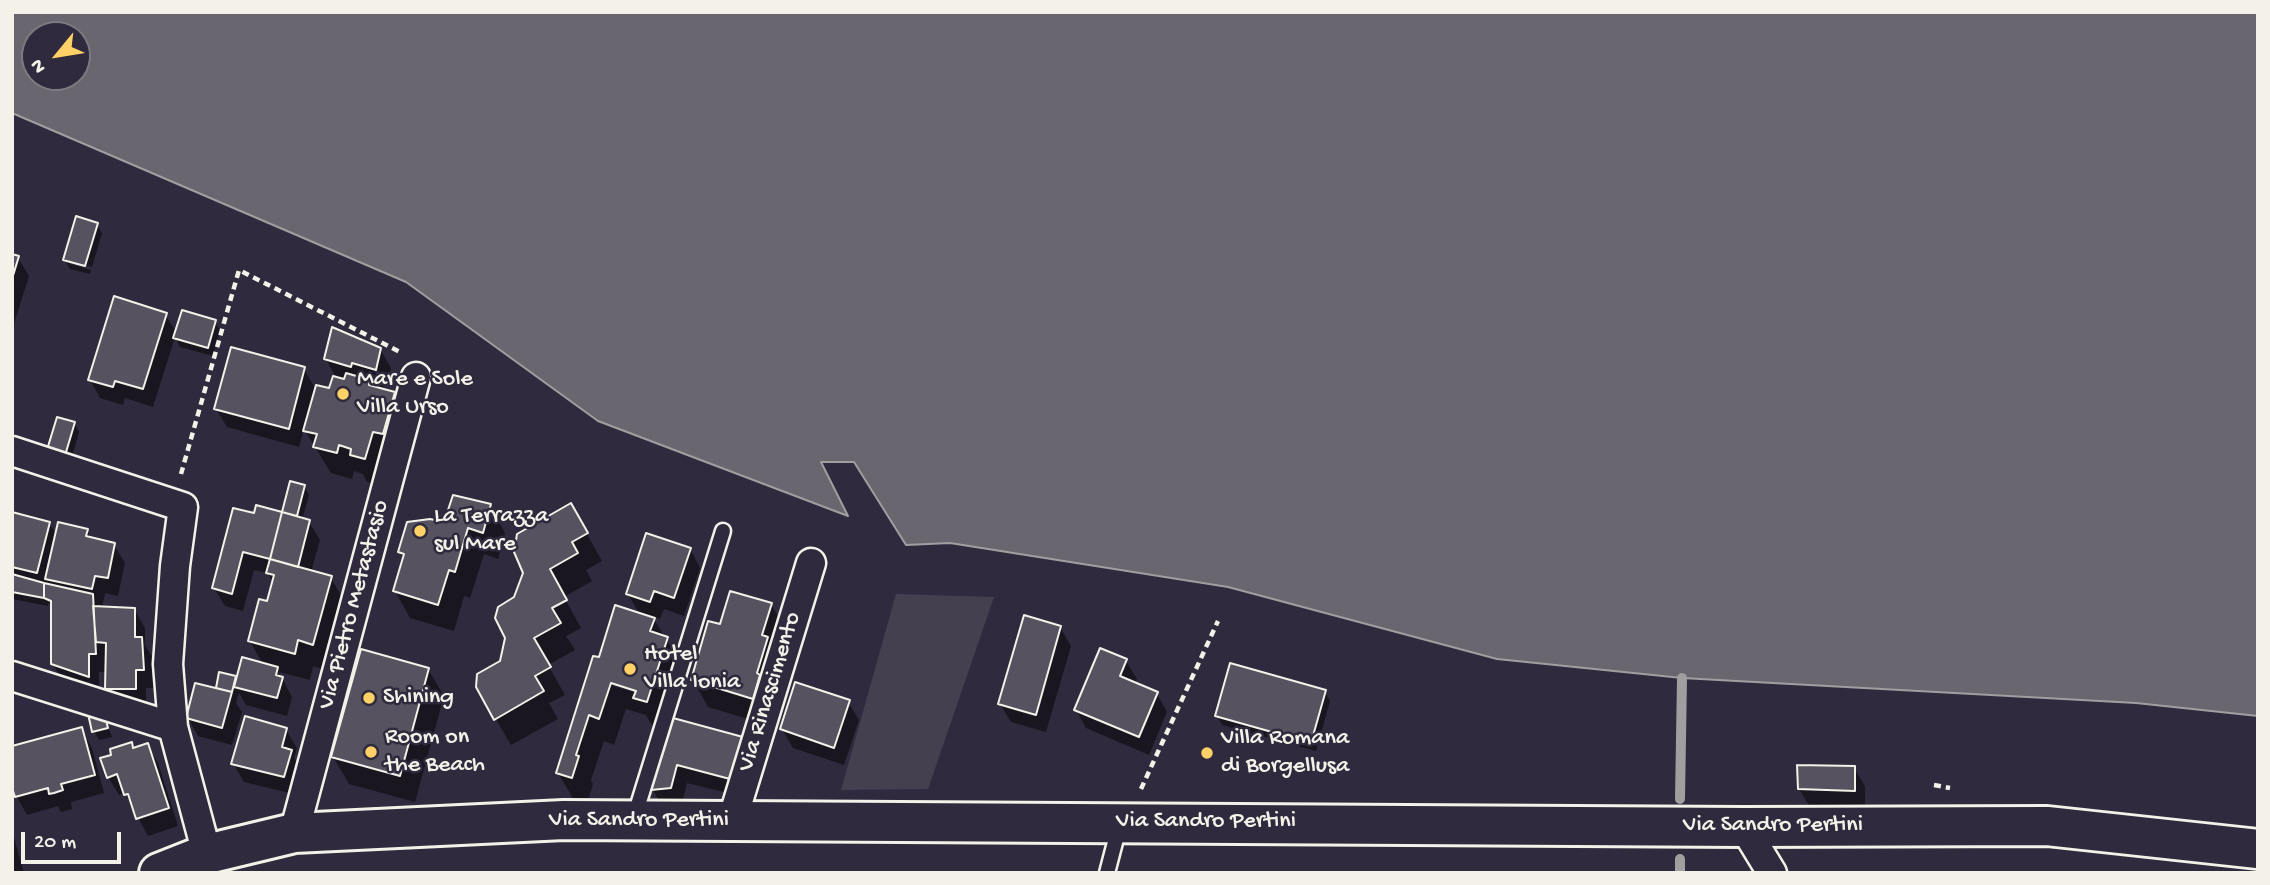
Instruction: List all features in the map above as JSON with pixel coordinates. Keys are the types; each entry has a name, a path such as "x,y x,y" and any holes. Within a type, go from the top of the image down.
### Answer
{"street":[{"name":"Via Pietro Metastasio","path":"294,833 416,377"},
{"path":"12,451 177,505 168,664 173,727 207,854"},
{"name":"Via Rinascimento","path":"732,821 811,563"},
{"path":"12,676 173,727"},
{"name":"Via Sandro Pertini","path":"159,873 207,854 294,833 550,820 1744,827 2047,826 2258,849"},
{"path":"1744,827 1772,873"}],"lane":[{"path":"634,820 723,531"},
{"path":"1107,873 1123,822"}],"path":[{"path":"177,505 239,270 408,356 416,367 416,377"},
{"path":"1123,822 1218,621"}],"shaded area":[{"path":"12,12 2258,12 2258,716 2136,703 1682,678 1497,659 1228,587 950,543 906,545 854,462 821,462 848,516 598,421 406,282 12,113"},
{"path":"896,594 994,597 928,789 841,790"}],"building":[{"path":"76,216 98,223 85,266 63,260"},
{"path":"12,254 19,256 12,279"},
{"path":"114,296 167,313 143,389 115,381 113,387 88,380"},
{"path":"182,310 216,320 208,348 173,338"},
{"path":"332,327 381,348 376,370 352,363 351,367 324,359"},
{"path":"231,347 305,367 289,429 214,409"},
{"path":"346,373 370,380 369,385 395,392 383,434 373,432 365,459 350,455 351,449 339,445 337,453 313,447 317,434 303,431 316,385 329,388 333,376 344,379"},
{"path":"57,417 75,422 64,459 46,453"},
{"path":"290,481 305,485 297,516 282,512"},
{"path":"453,495 491,504 483,533 468,528 455,572 449,570 438,605 393,591 404,554 398,552 407,522 430,519 444,522"},
{"path":"571,503 588,533 572,542 578,553 550,569 567,600 552,608 561,623 534,638 551,667 535,676 544,691 494,720 476,687 477,674 500,661 505,638 495,618 498,607 514,597 523,573 514,552 517,534"},
{"path":"256,505 282,512 270,559 243,552 232,594 212,588 233,508 254,513"},
{"path":"12,512 50,522 37,573 12,567"},
{"path":"282,512 310,520 298,567 270,559"},
{"path":"58,522 88,529 86,536 115,543 108,578 95,576 92,589 45,579"},
{"path":"646,533 691,548 674,598 654,591 650,602 626,594"},
{"path":"270,559 332,576 313,645 298,640 295,654 248,641 259,599 267,601 274,575 266,573"},
{"path":"12,574 44,583 44,598 12,592"},
{"path":"44,583 93,594 96,654 89,654 89,677 51,664 51,601 44,598"},
{"path":"730,591 772,603 762,635 768,637 757,673 760,675 753,699 691,680 708,621 720,624"},
{"path":"615,605 655,618 650,631 668,637 647,702 633,698 636,691 611,683 599,719 589,715 576,755 579,756 572,778 556,773 593,656 599,657"},
{"path":"93,606 135,608 135,637 142,637 144,670 136,670 136,689 105,689 106,643 96,642"},
{"path":"1024,615 1061,626 1036,715 998,704"},
{"path":"1100,648 1127,659 1120,676 1158,692 1139,737 1074,710"},
{"path":"361,649 429,668 400,776 331,757"},
{"path":"242,657 278,667 276,675 283,677 277,698 234,687"},
{"path":"1230,663 1326,690 1311,743 1215,716"},
{"path":"219,672 236,676 232,692 216,688"},
{"path":"795,682 850,700 834,748 780,729"},
{"path":"195,683 232,692 222,728 186,718"},
{"path":"87,709 105,716 108,728 92,732"},
{"path":"245,716 287,728 282,747 292,750 284,777 231,764"},
{"path":"673,718 743,737 730,779 677,765 671,788 651,790"},
{"path":"82,727 95,775 61,784 63,790 54,793 49,794 48,788 15,797 12,788 12,746"},
{"path":"132,742 133,748 148,743 169,808 136,819 128,794 124,795 117,774 107,778 100,758 111,755 110,749"},
{"path":"1797,765 1855,766 1855,791 1798,789"}],"waterway":[{"path":"1680,799 1682,678"},
{"path":"1680,859 1680,873"}],"place":[{"name":"Mare e Sole Villa Urso","path":"343,394"},
{"name":"La Terrazza sul Mare","path":"420,531"},
{"name":"Hotel Villa Ionia","path":"630,669"},
{"name":"Shining","path":"369,698"},
{"name":"Room on the Beach","path":"371,752"},
{"name":"Villa Romana di Borgellusa","path":"1207,753"}]}
